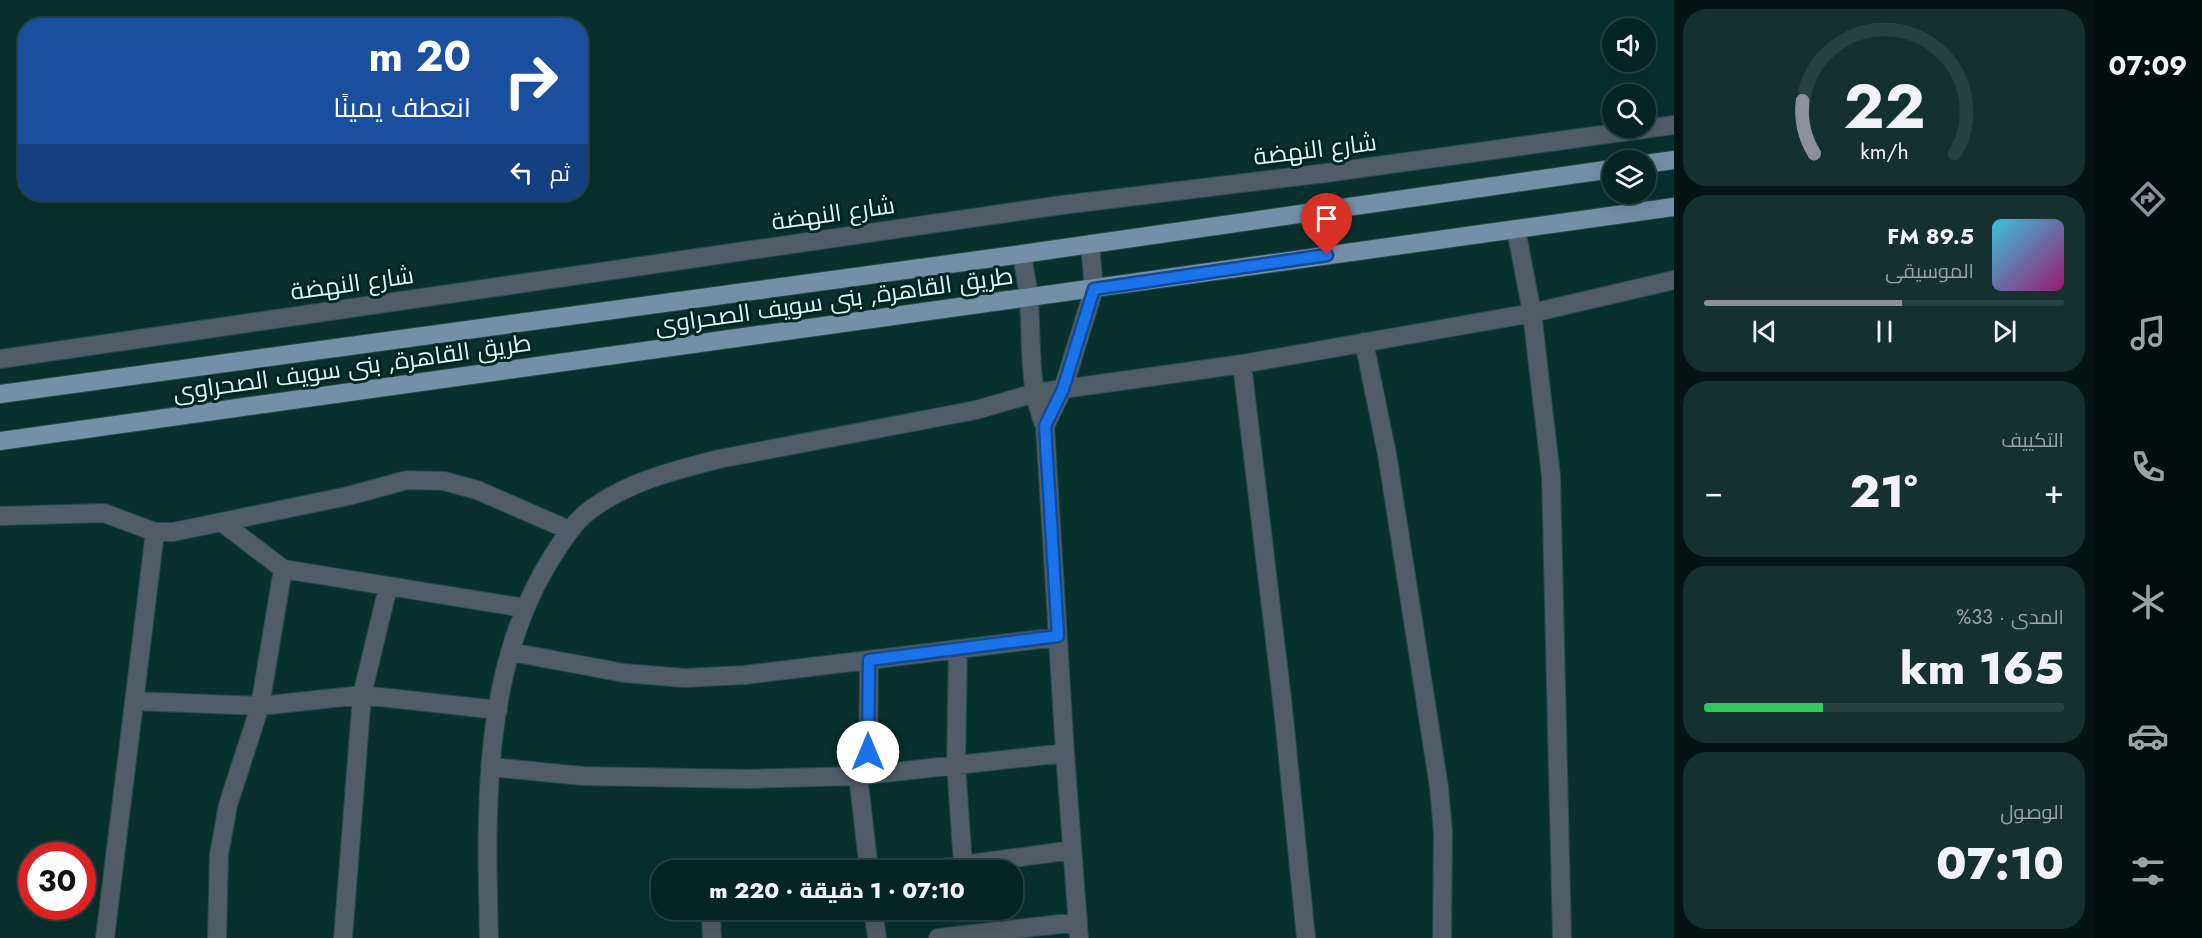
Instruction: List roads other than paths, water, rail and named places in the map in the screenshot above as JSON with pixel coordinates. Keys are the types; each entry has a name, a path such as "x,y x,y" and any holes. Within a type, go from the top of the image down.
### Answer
{"main road":[{"path":"1656,163 1674,160"},
{"name":"طريق القاهرة, بنى سويف الصحراوى","path":"0,394 1022,254 1602,170"},
{"name":"طريق القاهرة, بنى سويف الصحراوى","path":"0,441 1674,207"}],"street":[{"name":"شارع النهضة","path":"0,359 1062,205 1326,173 1674,125"},
{"path":"1516,230 1532,313 1551,476 1562,938"},
{"path":"1045,426 1063,389 1094,289 1090,244"},
{"path":"938,938 1078,930 1045,426 1038,411 1035,393 1029,296 1022,254"},
{"path":"489,938 487,822 491,767 498,710 511,652 525,608 542,573 569,530 585,514 612,495 679,469 976,410 1035,393 1242,364 1532,313 1674,280"},
{"path":"1364,342 1387,454 1439,787 1443,832 1442,938"},
{"path":"1242,364 1283,708 1306,938"},
{"path":"0,516 104,513 155,532 173,532 223,523 407,480 444,481 477,490 569,530"},
{"path":"223,523 283,569 525,608"},
{"path":"105,938 155,532"},
{"path":"217,938 219,855 226,815 260,706 283,569"},
{"path":"343,938 362,695 388,587"},
{"path":"511,652 624,673 685,678 744,675 1058,636"},
{"path":"958,649 956,764 963,860"},
{"path":"867,860 863,776 869,660"},
{"path":"134,701 260,706 362,695 498,710"},
{"path":"491,767 583,776 747,778 863,776 1065,753"},
{"path":"999,860 1072,850"},
{"path":"711,920 712,938"},
{"path":"875,920 877,938"}]}
